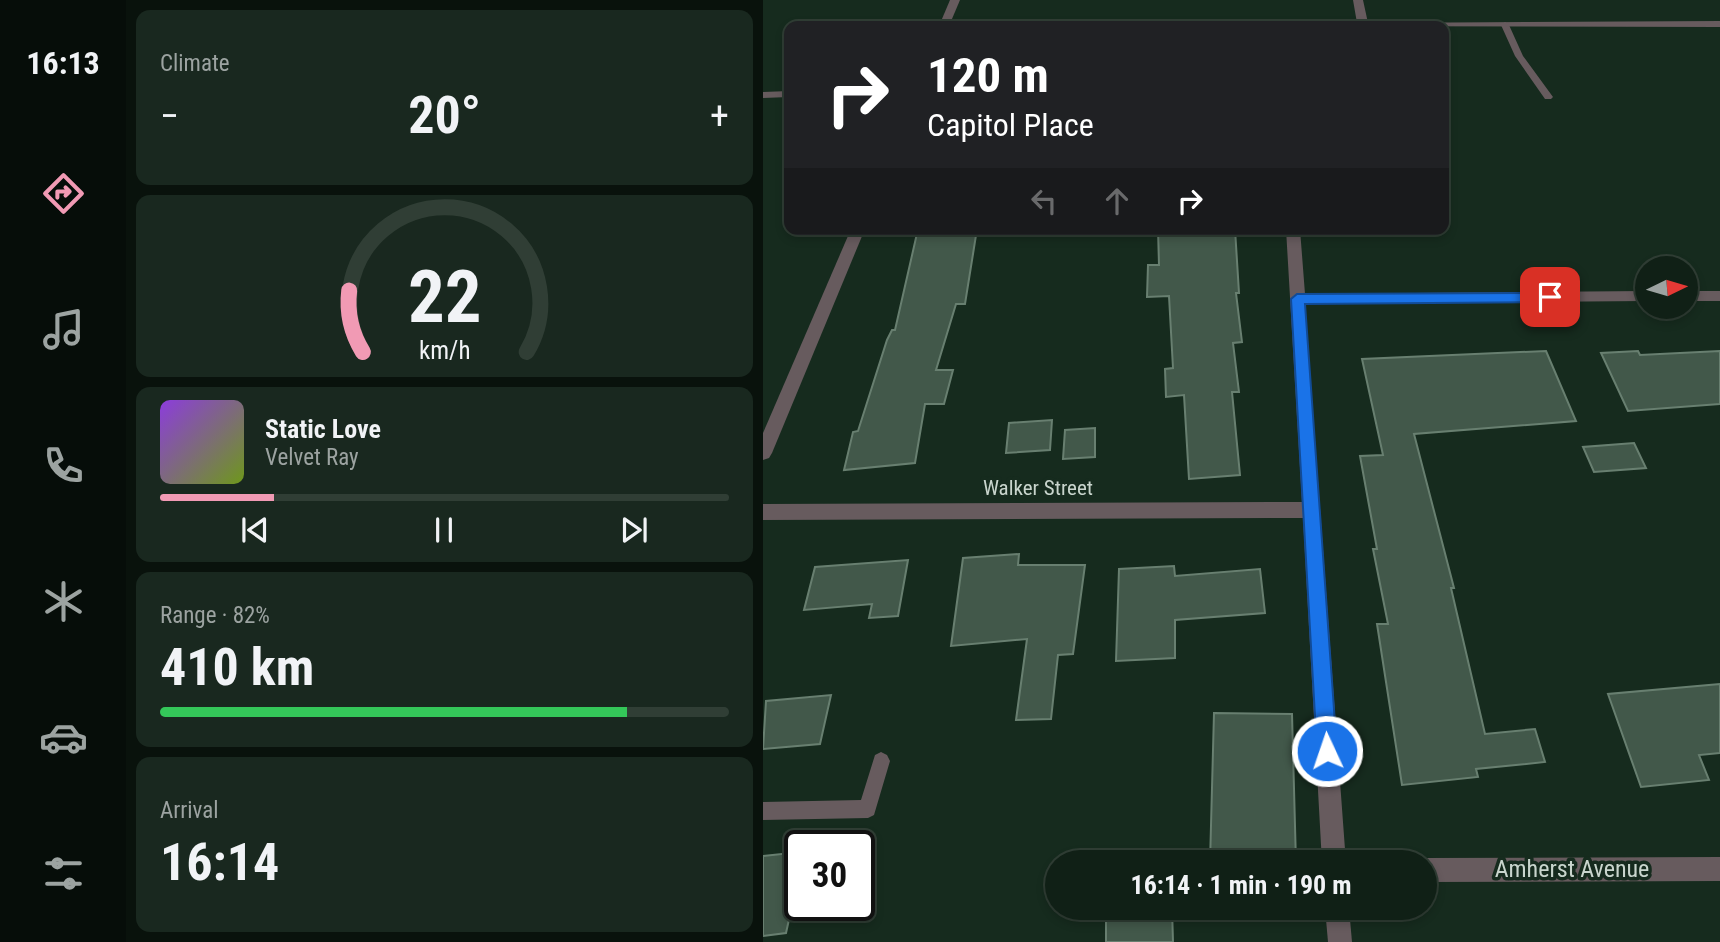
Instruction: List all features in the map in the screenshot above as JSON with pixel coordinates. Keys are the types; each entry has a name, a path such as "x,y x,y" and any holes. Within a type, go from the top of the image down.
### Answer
{"street":[{"path":"946,21 955,0"},
{"path":"1358,0 1362,21"},
{"path":"1449,24 1720,24"},
{"path":"763,95 784,94"},
{"path":"763,453 855,235"},
{"path":"1293,235 1333,850"},
{"path":"1297,299 1635,296"},
{"path":"1698,296 1720,296"},
{"name":"Walker Street","path":"763,512 1313,510"},
{"name":"Amherst Avenue","path":"1437,870 1720,869"},
{"path":"1338,920 1340,942"}],"lane":[{"path":"1505,24 1519,56 1548,97"},
{"path":"763,811 868,809 881,761"}],"building":[{"path":"917,235 976,235 965,304 956,304 936,370 953,370 944,404 925,404 915,463 844,470 853,432 858,431 887,340 892,330 895,330"},
{"path":"1158,235 1235,235 1239,293 1236,293 1242,342 1233,343 1239,392 1232,392 1240,475 1189,479 1184,395 1166,397 1165,369 1173,368 1169,296 1147,297 1148,265 1159,265"},
{"path":"1546,351 1576,421 1414,434 1454,588 1451,588 1485,734 1535,729 1545,762 1476,769 1478,777 1402,785 1377,624 1388,624 1373,549 1377,549 1360,456 1383,455 1362,359"},
{"path":"1638,351 1640,355 1720,351 1720,404 1628,411 1601,353"},
{"path":"1052,420 1050,450 1006,453 1009,423"},
{"path":"1095,428 1095,457 1063,459 1065,430"},
{"path":"1634,443 1646,468 1594,472 1583,447"},
{"path":"1019,554 1018,565 1085,565 1073,654 1058,655 1051,719 1016,720 1027,639 951,646 963,558"},
{"path":"908,560 898,616 869,618 872,604 804,610 815,567"},
{"path":"1174,566 1175,576 1260,569 1265,613 1175,620 1175,658 1116,661 1119,569"},
{"path":"1720,684 1720,753 1699,755 1709,780 1641,787 1608,694"},
{"path":"831,695 820,744 763,749 766,701"},
{"path":"1214,713 1292,714 1296,850 1210,850"},
{"path":"784,854 784,921 789,921 786,933 763,936 763,856"},
{"path":"1106,920 1172,920 1173,942 1106,942"}],"route":[{"path":"1327,751 1297,299 1550,297"}]}
